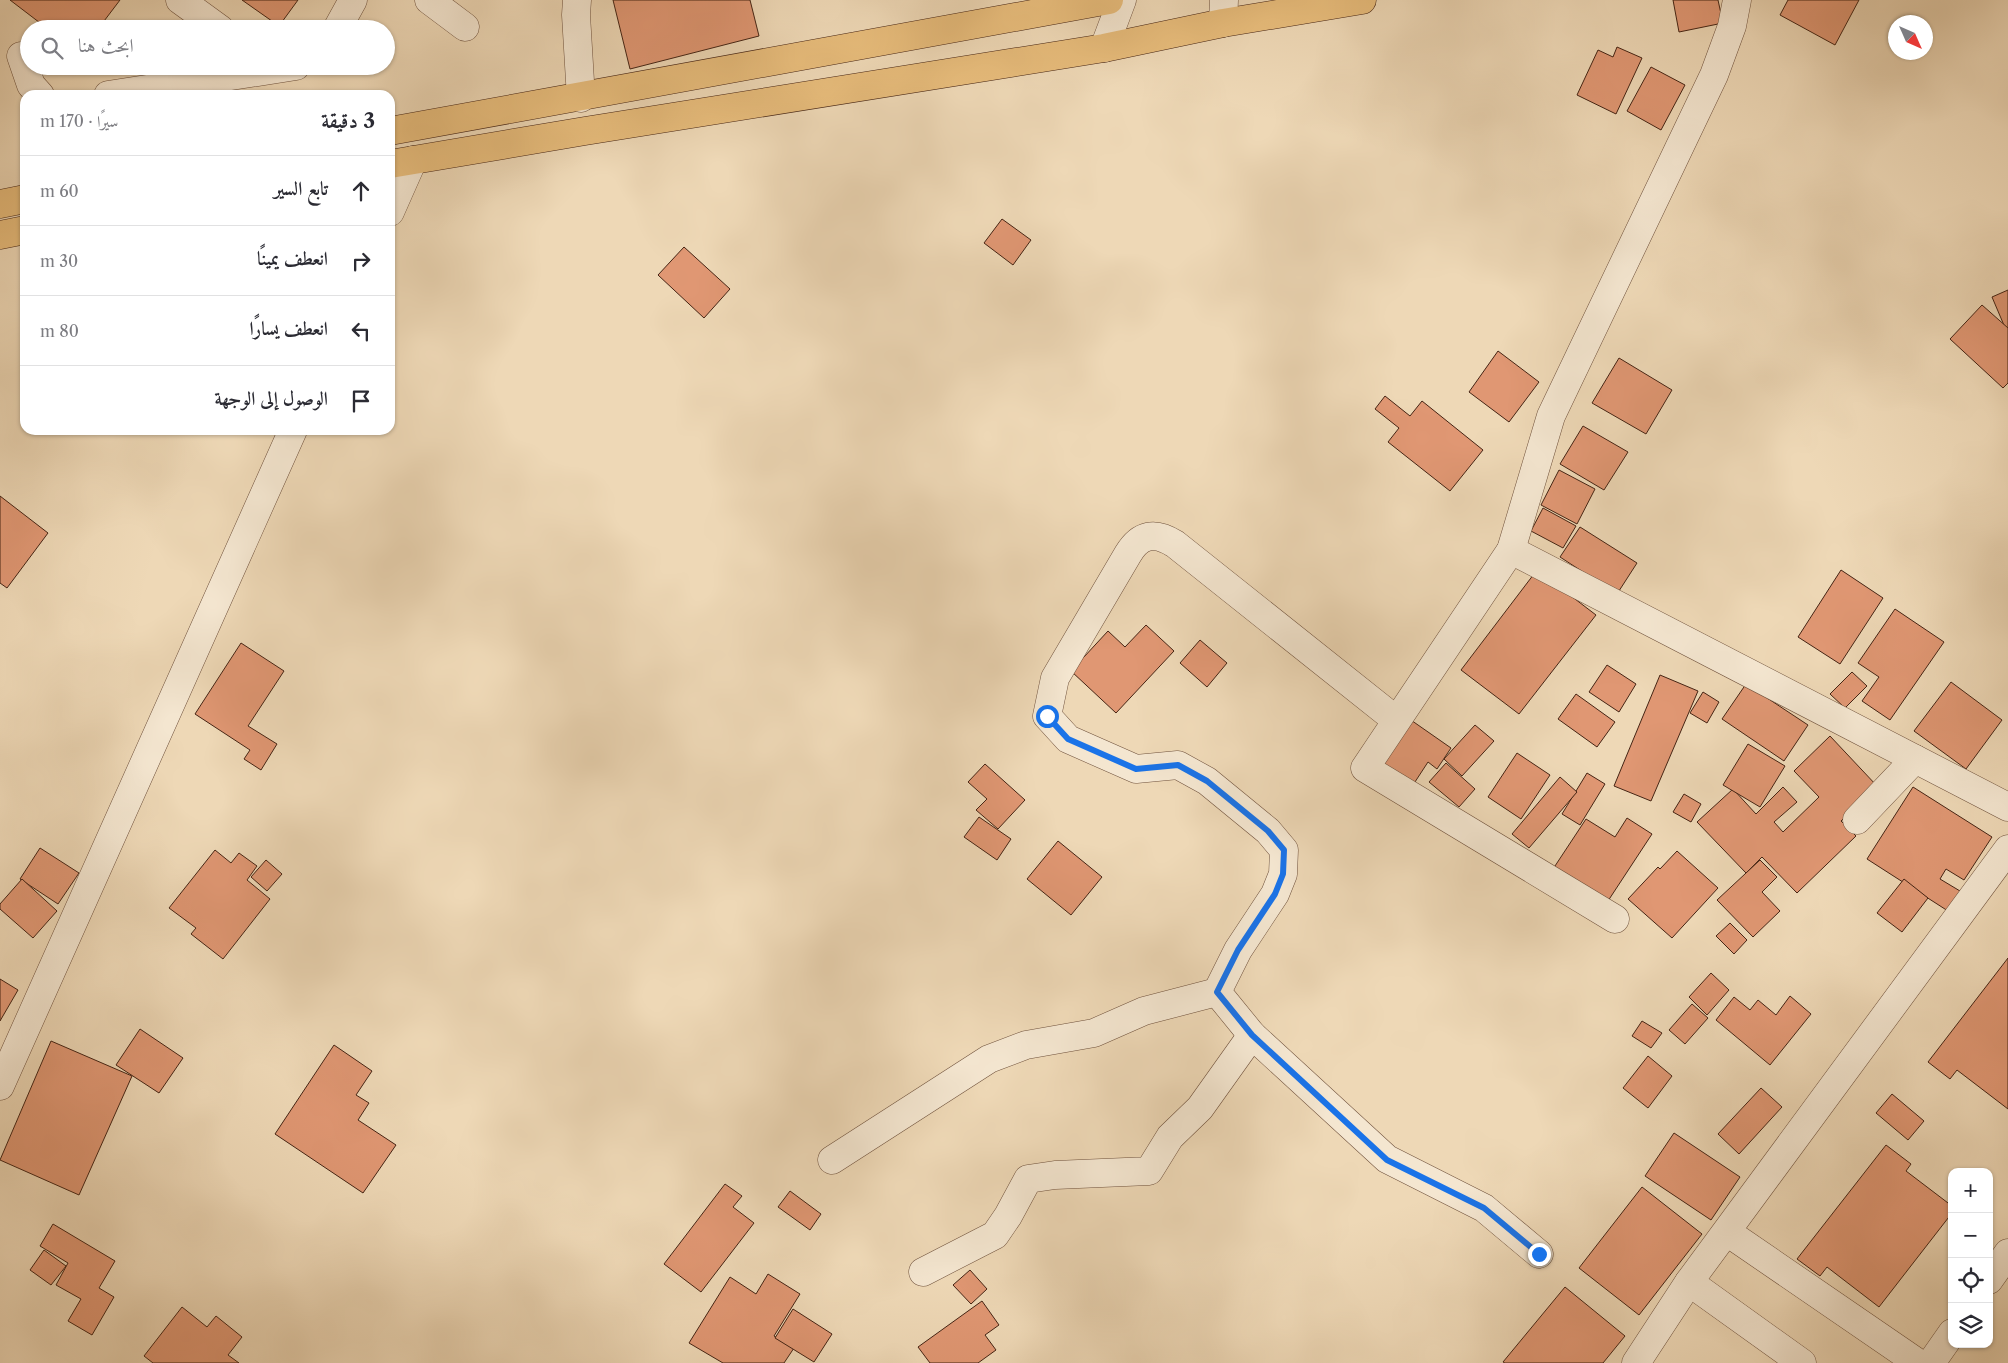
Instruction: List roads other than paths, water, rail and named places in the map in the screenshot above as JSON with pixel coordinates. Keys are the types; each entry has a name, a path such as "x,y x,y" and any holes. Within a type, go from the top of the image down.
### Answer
{"main road":[{"path":"395,130 581,98 1109,0"},
{"path":"402,162 595,129 1104,48 1224,11 1362,0"},
{"path":"0,204 20,200"},
{"path":"0,235 20,231"}],"street":[{"path":"180,0 208,20"},
{"path":"342,20 354,0"},
{"path":"429,0 465,27"},
{"path":"578,0 576,15 581,98"},
{"path":"1104,48 1122,0"},
{"path":"1615,919 1364,768 1511,550 1551,416 1714,75 1732,26 1737,0"},
{"path":"28,75 31,85 36,90"},
{"path":"175,90 202,88 233,75"},
{"path":"395,191 402,162"},
{"path":"0,1086 291,435"},
{"path":"832,1160 989,1059 1026,1045 1094,1033 1144,1012 1217,992 1238,950 1275,894 1283,874 1284,850 1268,831 1207,781 1178,765 1136,769 1068,739 1047,716 1055,678 1134,544 1143,538 1154,536 1165,538 1175,544 1396,720"},
{"path":"1511,550 2008,807"},
{"path":"1857,820 1916,759"},
{"path":"1636,1363 1689,1282 2008,849"},
{"path":"1217,992 1252,1035 1387,1160 1484,1208 1539,1254"},
{"path":"923,1272 995,1235 1008,1216 1028,1179 1055,1175 1150,1172 1170,1137 1200,1108 1252,1035"},
{"path":"1727,1232 1918,1363"},
{"path":"1993,1274 2008,1253"},
{"path":"1689,1282 1802,1363"},
{"path":"1931,1363 1948,1339"}]}
